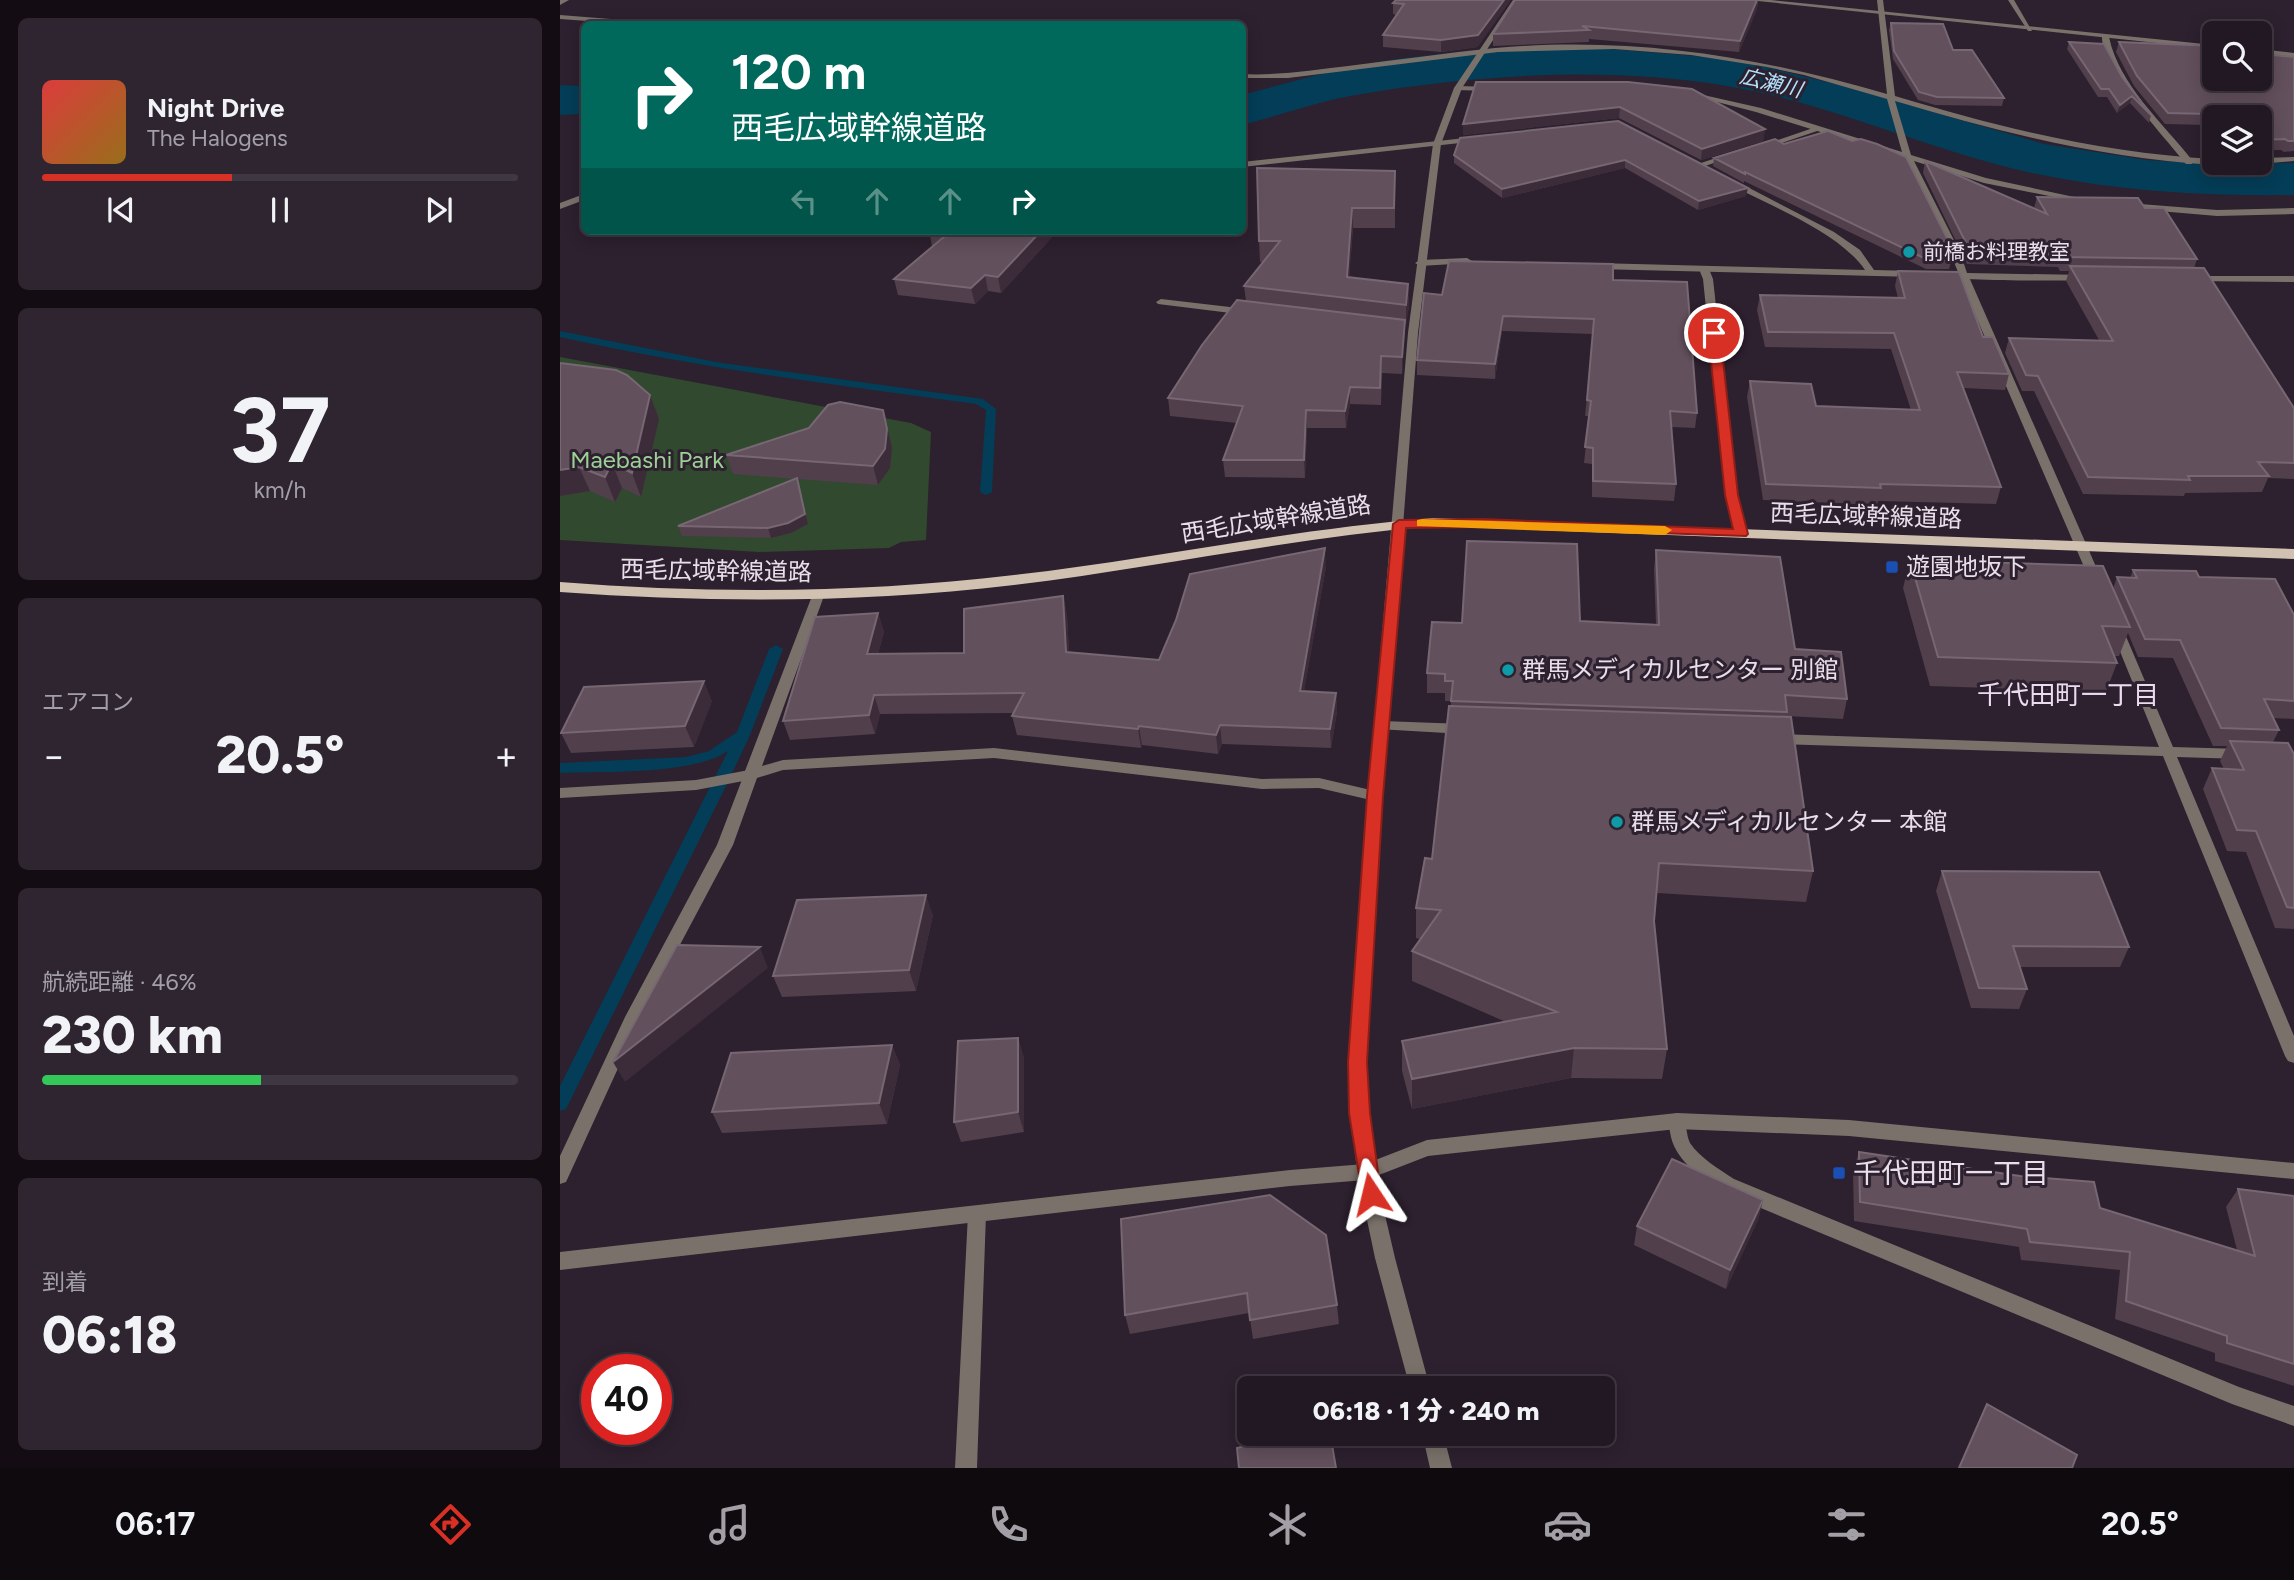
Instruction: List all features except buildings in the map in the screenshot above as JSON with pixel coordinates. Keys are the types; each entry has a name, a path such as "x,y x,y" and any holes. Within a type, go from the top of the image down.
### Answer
{"main road":[{"name":"西毛広域幹線道路","path":"560,587 690,596 818,596 986,583 1399,524 1483,523 2294,554"}],"street":[{"path":"560,4 566,0"},
{"path":"1417,1376 1385,1258 1366,1172 1358,1062 1375,796 1399,524 1407,332 1437,144 1462,82 1516,0"},
{"path":"1751,0 2202,46"},
{"path":"1880,0 1892,102 1908,158 1955,252 2101,592"},
{"path":"2011,0 2030,30"},
{"path":"560,17 611,21"},
{"path":"2105,37 2105,45 2123,79 2189,162"},
{"path":"1246,76 1297,74 1588,47 1699,53 1765,63 1892,102 2059,144 2202,162"},
{"path":"2272,52 2294,55"},
{"path":"1462,82 1501,89"},
{"path":"1675,92 1758,110 1908,158 2025,189 2101,202"},
{"path":"1752,149 1819,130"},
{"path":"1246,164 1490,137"},
{"path":"1699,165 1739,153"},
{"path":"1688,159 1711,172"},
{"path":"2272,160 2294,159"},
{"path":"1723,178 1830,234 1857,252 1870,271"},
{"path":"560,206 581,199"},
{"path":"2113,204 2217,213 2294,211"},
{"path":"1420,263 1475,262"},
{"path":"1583,265 1924,274"},
{"path":"1704,269 1708,279 1731,495 1741,534"},
{"path":"1937,275 2101,278"},
{"path":"2184,278 2294,279"},
{"path":"1161,302 1254,313"},
{"path":"560,1176 633,1017 725,845 818,596"},
{"path":"2112,616 2294,1056"},
{"path":"1382,726 1479,729"},
{"path":"1769,738 2253,754"},
{"path":"560,793 696,785 749,775 783,765 994,753 1262,784 1319,783 1375,796"},
{"path":"1677,1121 1681,1145 1700,1166 1727,1185 2238,1397 2294,1416"},
{"path":"560,1261 1290,1178 1366,1172 1427,1148 1677,1121 1849,1128 2294,1171"},
{"path":"966,1468 977,1214"},
{"path":"1435,1446 1441,1468"}],"green space":[{"name":"Maebashi Park","path":"560,357 911,423 931,432 926,540 901,542 889,548 759,552 560,540"}],"waterway":[{"name":"広瀬川","path":"1246,109 1358,80 1425,71 1527,63 1597,62 1671,66 1733,73 1822,95 2038,159 2147,176 2207,180 2294,179"},
{"name":"広瀬川","path":"560,100 581,100"},
{"path":"560,334 716,365 979,401 991,409 986,492"},
{"path":"743,735 776,649"},
{"path":"560,768 686,762 714,754 743,735"},
{"path":"560,1104 743,735"}],"slow traffic":[{"path":"1422,523 1665,530"}],"place":[{"name":"前橋お料理教室","path":"1909,252"},
{"name":"遊園地坂下","path":"1892,567"},
{"name":"群馬メディカルセンター 別館","path":"1508,670"},
{"name":"群馬メディカルセンター 本館","path":"1617,822"},
{"name":"千代田町一丁目","path":"1839,1173"}],"district":[{"name":"千代田町一丁目","path":"2068,695"}],"route":[{"path":"1371,1194 1360,1113 1358,1062 1375,796 1399,524 1483,523 1741,534 1731,495 1714,333"}]}
